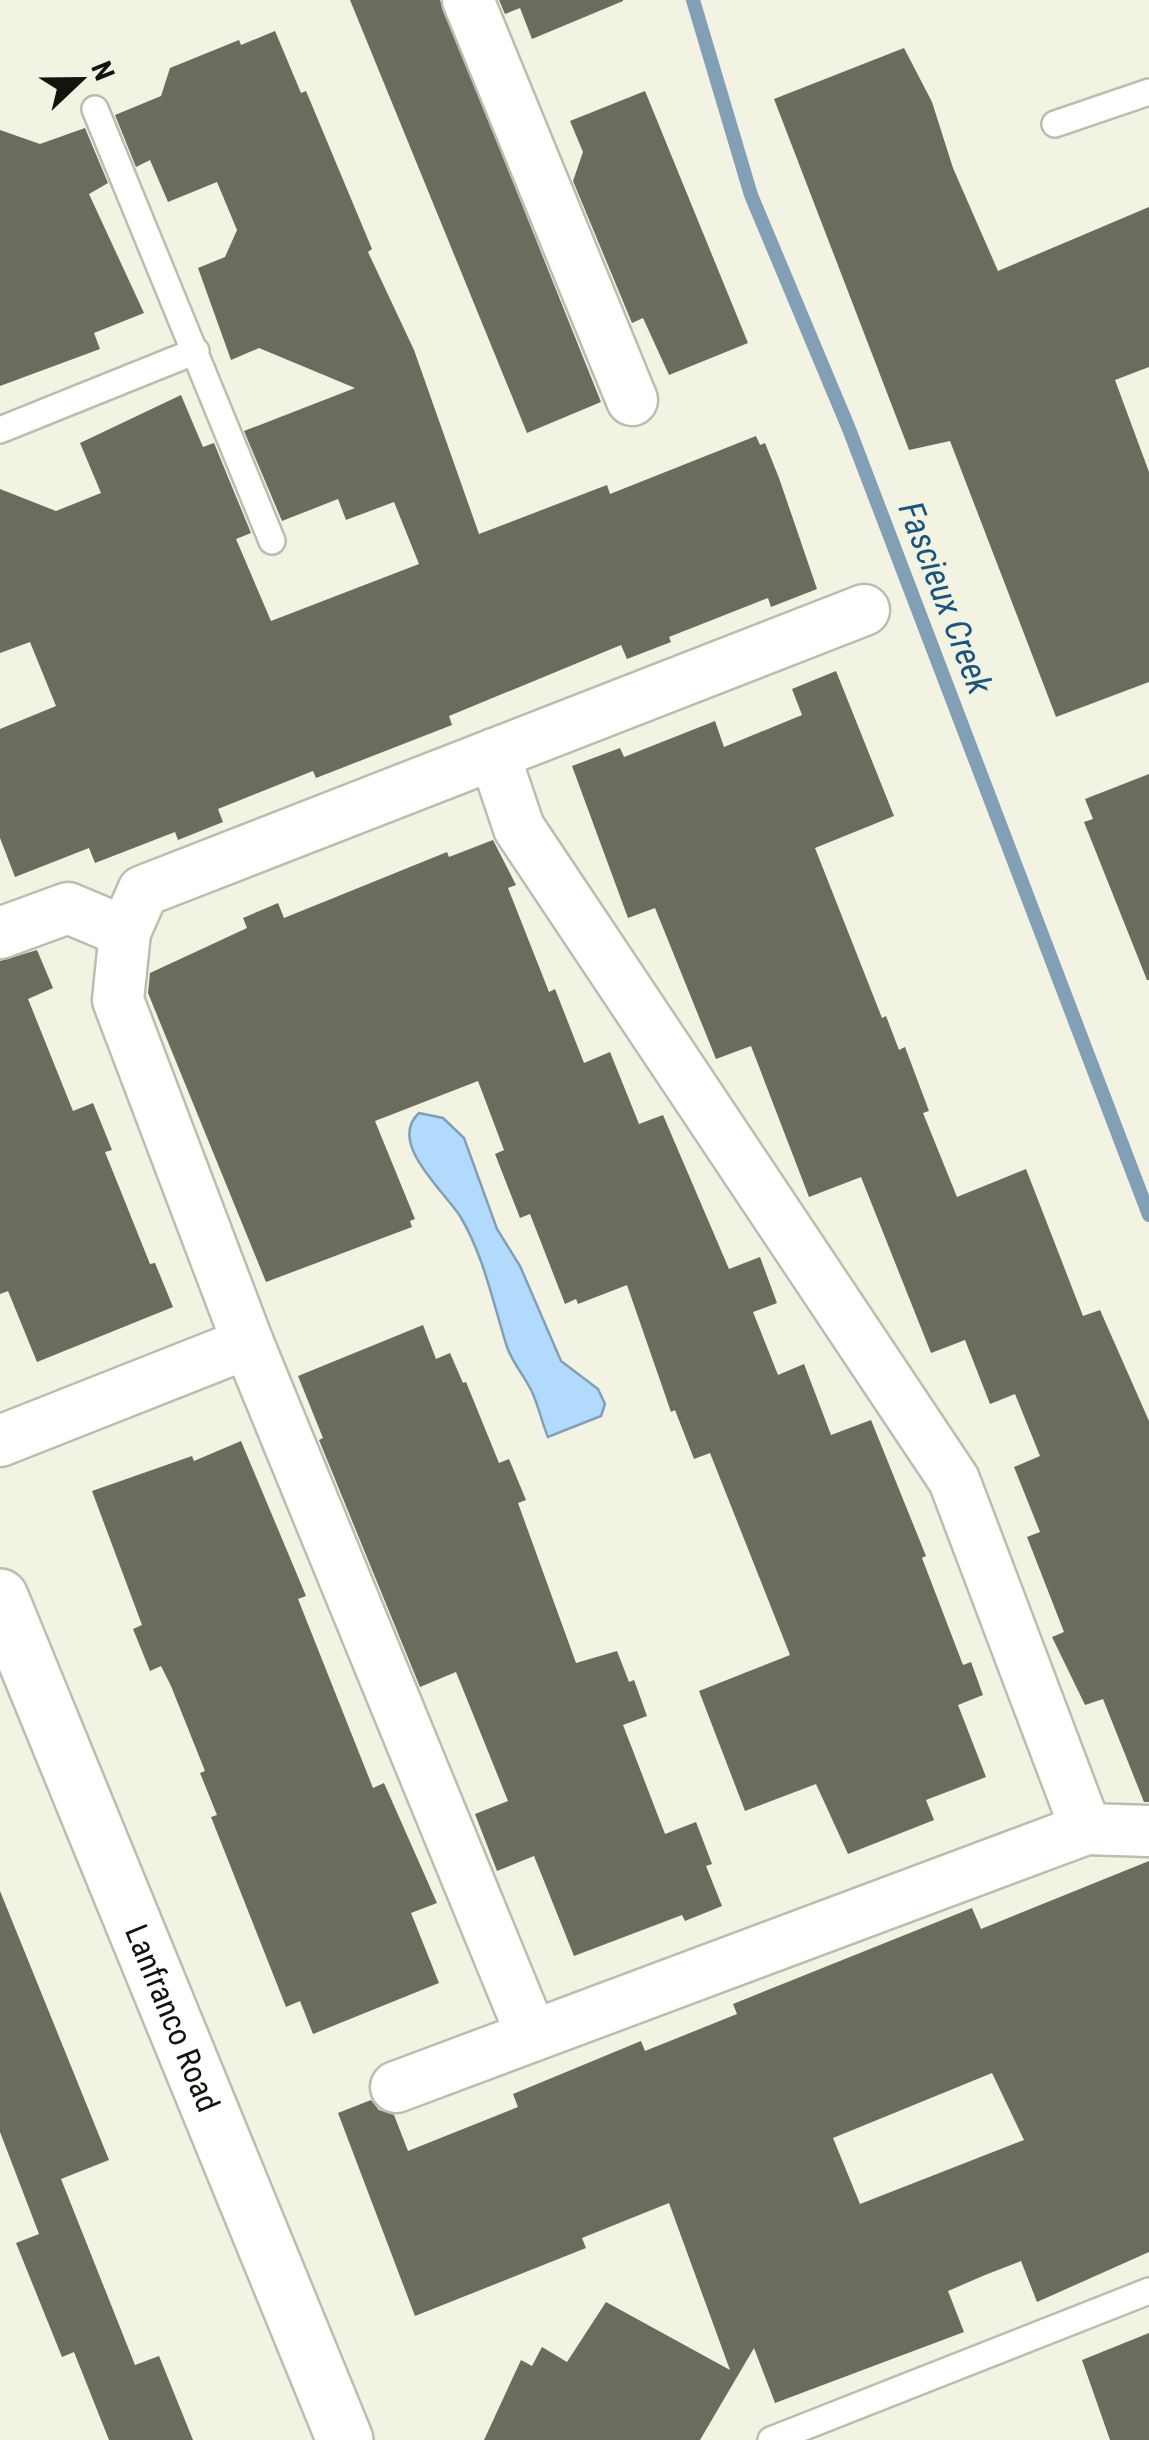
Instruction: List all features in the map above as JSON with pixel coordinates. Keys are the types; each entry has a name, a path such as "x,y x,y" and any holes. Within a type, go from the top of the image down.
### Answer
{"street":[{"path":"468,0 632,400"},
{"path":"532,2036 248,1343 118,1000 126,932 143,891 864,610"},
{"path":"494,754 520,828 954,1480 1086,1829"},
{"path":"0,933 68,908 126,932"},
{"path":"0,1441 248,1343"},
{"name":"Lanfranco Road","path":"0,1597 345,2440"},
{"path":"396,2087 1086,1829 1149,1831"}],"lane":[{"path":"1055,124 1149,92"},
{"path":"95,110 272,541"},
{"path":"0,430 196,351"},
{"path":"771,2440 1149,2291"}],"water":[{"path":"419,1113 443,1118 464,1138 497,1229 520,1266 561,1361 598,1389 605,1404 601,1416 548,1437 533,1394 507,1347 482,1263 468,1231 413,1151 411,1125"}],"building":[{"path":"350,0 440,0 601,402 527,433"},
{"path":"499,0 623,1 532,39 520,8 505,14"},
{"path":"275,31 301,93 306,91 372,249 368,252 414,350 479,534 607,485 610,494 756,436 760,445 765,443 779,478 817,589 771,607 768,598 669,637 671,642 627,659 621,645 449,716 452,725 316,778 313,771 218,809 223,822 178,840 175,832 95,863 89,848 15,877 0,838 0,729 56,706 30,642 0,653 0,489 56,511 101,493 80,443 181,395 203,447 214,443 251,533 236,539 271,621 419,564 394,502 346,520 338,499 282,521 244,431 355,388 259,348 231,360 198,268 225,257 237,230 217,182 168,202 150,160 136,167 115,115 161,96 170,68 239,40 241,45"},
{"path":"904,48 932,102 953,168 998,271 1149,207 1149,367 1115,380 1149,472 1149,682 1056,717 950,441 909,450 774,99"},
{"path":"645,91 748,343 669,375 643,318 632,323 573,181 583,152 570,121"},
{"path":"85,128 108,183 89,194 144,313 94,333 100,349 0,386 0,130 40,144"},
{"path":"836,671 894,816 815,848 882,1018 886,1016 899,1050 905,1047 929,1111 923,1113 957,1197 1026,1169 1083,1316 1100,1310 1149,1421 1149,1802 1144,1802 1103,1699 1085,1705 1052,1637 1064,1632 1027,1537 1040,1532 1014,1467 1040,1456 1015,1394 990,1404 965,1340 931,1353 861,1177 809,1197 751,1046 716,1059 655,908 628,918 572,766 620,748 624,757 715,721 724,747 802,715 792,689"},
{"path":"1149,774 1147,980 1084,822 1093,819 1085,799"},
{"path":"493,840 516,885 508,888 549,992 555,989 584,1063 610,1052 639,1124 663,1115 729,1269 760,1257 777,1303 753,1312 778,1375 804,1364 831,1435 871,1420 926,1556 922,1558 963,1665 971,1662 983,1695 958,1705 986,1777 926,1800 934,1820 848,1854 816,1784 745,1811 699,1691 790,1655 710,1453 694,1459 675,1410 671,1412 627,1285 578,1304 576,1299 565,1304 530,1214 520,1218 495,1154 504,1150 478,1081 375,1121 415,1219 410,1221 412,1227 266,1282 148,993 150,973 247,928 243,918 278,903 284,918 447,852 449,857"},
{"path":"37,950 53,988 28,999 73,1111 93,1103 112,1150 105,1152 150,1264 155,1263 173,1307 37,1362 8,1291 0,1294 0,961"},
{"path":"423,1325 436,1359 450,1353 463,1383 466,1382 499,1463 509,1459 526,1500 518,1503 576,1663 617,1651 629,1682 634,1680 647,1716 623,1725 665,1834 696,1822 712,1864 706,1866 722,1906 685,1921 682,1915 574,1956 534,1856 497,1871 475,1814 508,1801 456,1672 420,1687 319,1440 323,1438 298,1376"},
{"path":"241,1441 306,1596 298,1599 373,1788 384,1783 437,1903 411,1913 439,1983 313,2034 300,2001 286,2007 211,1817 217,1815 200,1773 205,1771 171,1686 161,1666 150,1671 133,1629 142,1625 92,1491 192,1456 194,1461"},
{"path":"1149,1861 1149,2252 1037,2302 1021,2261 985,2275 948,2291 964,2332 775,2403 754,2348 700,2440 484,2440 521,2360 532,2366 542,2347 567,2362 606,2302 730,2370 669,2203 582,2238 586,2248 415,2316 338,2113 371,2100 379,2110 394,2115 408,2151 518,2107 513,2094 641,2041 645,2051 737,2014 733,2004 972,1908 981,1929","holes":["992,2073 1024,2140 860,2204 833,2138"]},
{"path":"0,1891 109,2160 61,2179 135,2365 159,2356 193,2440 109,2440 74,2352 62,2357 16,2243 39,2234 0,2132"},
{"path":"1149,2333 1149,2440 1110,2440 1082,2360"}],"waterway":[{"name":"Fascieux Creek","path":"693,0 751,195 849,429 1149,1215"}]}
